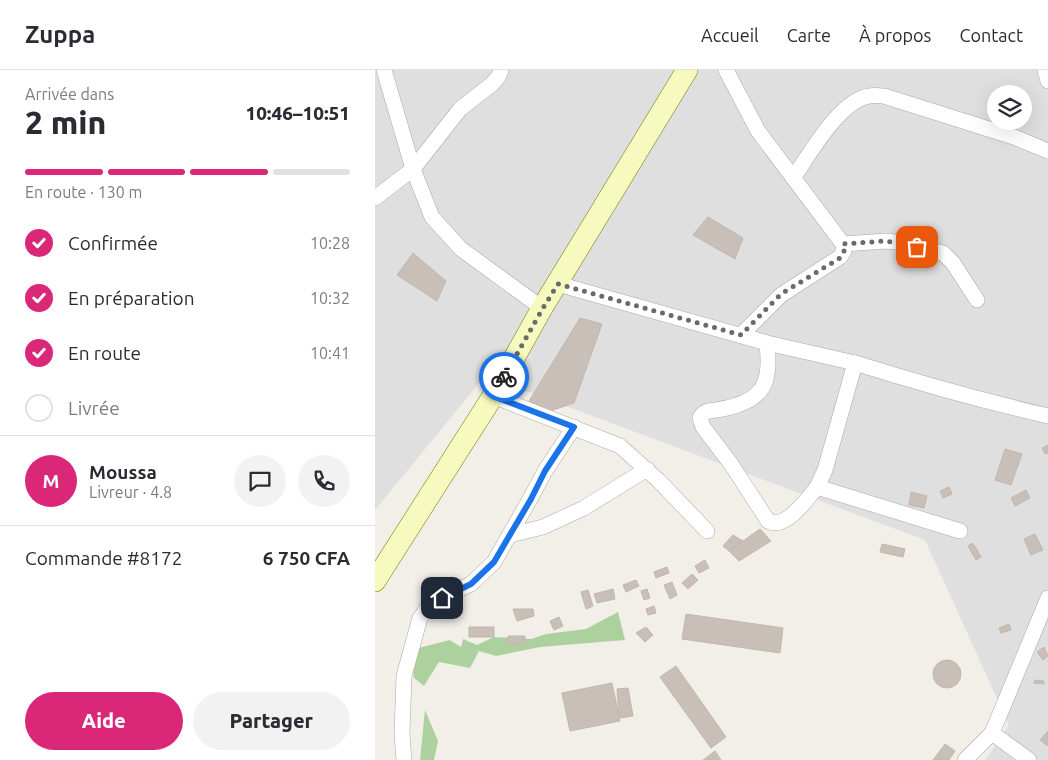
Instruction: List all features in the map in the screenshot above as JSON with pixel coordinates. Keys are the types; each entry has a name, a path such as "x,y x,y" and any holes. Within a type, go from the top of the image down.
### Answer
{"street":[{"path":"384,70 413,168 431,217 461,249 543,308"},
{"path":"375,198 413,168 460,109 493,84 501,70"},
{"path":"375,581 493,396 543,308 687,70"},
{"path":"726,70 758,131 843,244 844,251 840,258 781,294 741,335"},
{"path":"1045,70 1048,81"},
{"path":"793,178 837,116 847,106 869,96 884,96 1014,137 1048,151"},
{"path":"843,244 886,241 903,243 943,253 953,263 977,300"},
{"path":"558,284 767,343 855,363 993,404 1048,416"},
{"path":"767,343 767,376 759,392 739,405 701,415 700,422 731,464 768,521 779,524 801,508 817,487 825,470 855,363"},
{"path":"493,396 620,446 647,469 707,531"},
{"path":"404,760 402,734 405,676 420,618 432,602 471,584 494,562 545,471 574,427"},
{"path":"510,535 543,527 584,508 647,469"},
{"path":"817,487 960,531"},
{"path":"965,760 991,733 1048,598"},
{"path":"991,733 1029,760"}],"shaded area":[{"path":"375,70 1048,70 1048,760 985,760 1009,725 925,540 485,376 375,510"}],"green space":[{"path":"618,612 625,640 540,647 496,656 479,651 470,668 439,662 424,686 414,678 410,650 450,640 461,647 463,639 477,645 494,637 531,639 546,634 586,629"},
{"path":"425,710 438,741 434,760 420,760"}],"building":[{"path":"708,217 743,238 735,259 693,235"},
{"path":"413,253 446,281 437,301 397,275"},
{"path":"580,318 602,324 574,403 547,412 529,401"},
{"path":"1048,445 1048,453 1045,454 1042,448"},
{"path":"1005,449 1022,454 1011,485 995,480"},
{"path":"949,487 952,494 943,498 940,491"},
{"path":"1026,490 1030,498 1015,506 1011,498"},
{"path":"911,492 927,496 924,508 909,505"},
{"path":"760,529 771,541 739,561 729,551"},
{"path":"1035,534 1043,550 1031,555 1024,539"},
{"path":"733,535 743,541 729,551 723,546"},
{"path":"973,543 981,557 976,560 968,546"},
{"path":"882,544 905,549 903,557 880,552"},
{"path":"705,560 709,568 699,573 695,566"},
{"path":"667,567 669,573 656,578 654,572"},
{"path":"692,574 698,580 688,589 682,583"},
{"path":"636,580 639,586 626,592 623,585"},
{"path":"672,582 677,595 670,599 664,585"},
{"path":"613,589 615,599 597,603 594,594"},
{"path":"647,589 650,598 644,600 641,591"},
{"path":"588,590 593,606 586,609 581,592"},
{"path":"654,606 656,613 648,615 646,609"},
{"path":"513,609 533,609 534,616 517,621"},
{"path":"686,614 783,628 780,653 682,639"},
{"path":"559,617 563,626 554,630 550,621"},
{"path":"1009,624 1011,630 1001,633 999,628"},
{"path":"469,627 494,627 494,637 469,637"},
{"path":"646,627 653,635 645,642 636,633"},
{"path":"508,636 525,636 525,645 507,644"},
{"path":"1044,647 1048,656 1043,660 1037,652"},
{"path":"947,660 957,664 961,674 957,684 947,688 937,684 933,674 937,664"},
{"path":"676,666 726,737 711,748 660,677"},
{"path":"1035,680 1044,681 1044,684 1034,683"},
{"path":"612,683 620,721 570,731 562,693"},
{"path":"628,688 633,716 619,718 617,689"},
{"path":"1048,731 1048,746 1040,740"},
{"path":"945,744 955,751 949,760 933,760"},
{"path":"715,751 721,760 703,760"}],"way so far":[{"path":"504,377 558,284 741,335 773,301 790,287 840,258 844,251 843,244 886,241 917,247"}],"route":[{"path":"442,598 471,584 494,562 545,471 574,427 493,396 504,377"}]}
